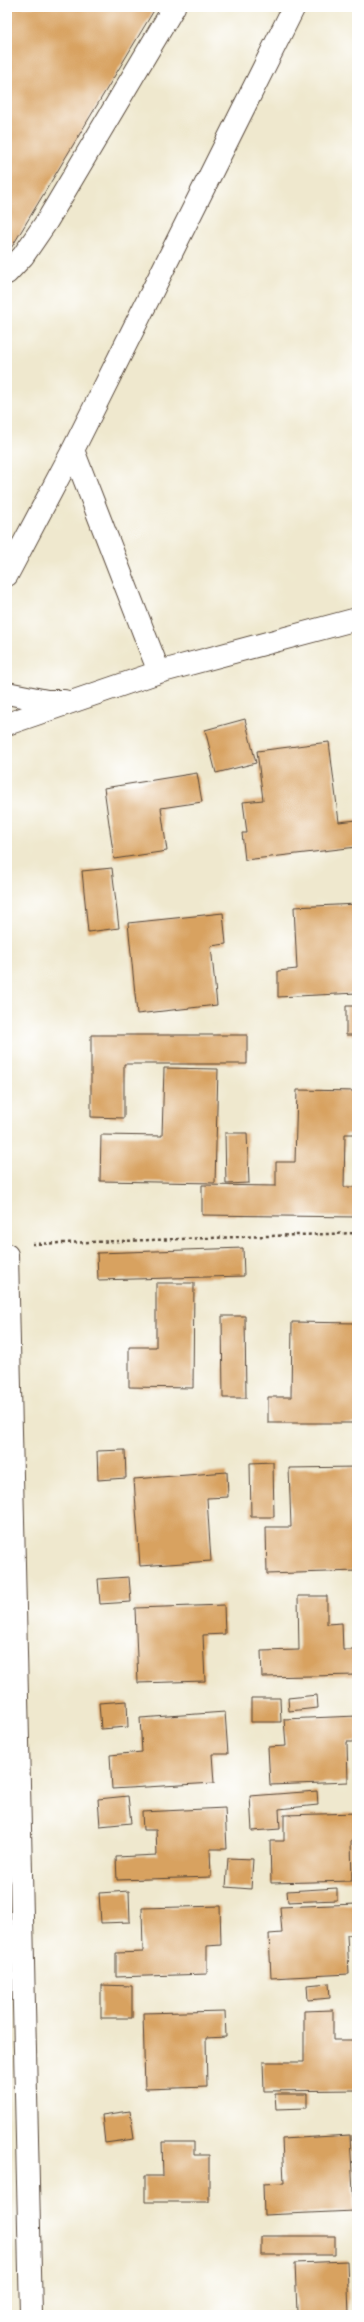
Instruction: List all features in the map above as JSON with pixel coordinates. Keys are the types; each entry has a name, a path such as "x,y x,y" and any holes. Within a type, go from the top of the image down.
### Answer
{"street":[{"path":"7,273 23,256 47,221 174,7"},
{"path":"7,575 73,450 294,7"},
{"path":"73,450 159,672"},
{"path":"7,724 159,672 357,619"},
{"path":"7,693 47,701 75,700"},
{"path":"7,1255 31,2315"}],"path":[{"path":"31,1244 357,1233"}],"building":[{"path":"7,7 156,7 7,255"},
{"path":"245,719 256,763 216,773 205,730"},
{"path":"329,742 339,822 357,820 357,847 245,860 242,833 247,833 243,802 263,800 257,751"},
{"path":"197,773 202,802 161,808 167,851 114,859 104,788"},
{"path":"112,868 119,928 88,932 82,871"},
{"path":"357,904 357,993 278,997 278,971 297,969 294,907"},
{"path":"223,913 226,944 211,946 217,1005 137,1014 128,923"},
{"path":"346,1006 357,1006 357,1035 346,1035"},
{"path":"91,1035 247,1035 247,1064 124,1064 124,1118 91,1117"},
{"path":"164,1068 218,1069 215,1183 100,1181 101,1135 162,1136"},
{"path":"297,1090 357,1091 357,1134 345,1134 344,1187 357,1187 357,1217 202,1215 202,1185 276,1186 276,1162 295,1162"},
{"path":"225,1133 247,1133 249,1183 226,1184"},
{"path":"243,1248 244,1276 98,1280 97,1253"},
{"path":"156,1283 194,1283 193,1388 129,1387 129,1347 156,1347"},
{"path":"222,1316 245,1316 246,1398 223,1398"},
{"path":"292,1322 357,1323 357,1423 268,1423 268,1397 291,1397"},
{"path":"125,1450 126,1478 98,1480 97,1451"},
{"path":"273,1462 274,1517 251,1517 250,1463"},
{"path":"357,1467 357,1571 267,1574 266,1527 291,1527 289,1468"},
{"path":"227,1472 228,1497 207,1498 211,1561 140,1566 134,1479"},
{"path":"129,1577 131,1602 100,1604 98,1579"},
{"path":"298,1596 327,1596 327,1624 342,1623 343,1650 357,1650 357,1675 262,1677 261,1651 299,1650"},
{"path":"224,1605 225,1634 203,1635 205,1681 138,1683 135,1608"},
{"path":"317,1695 318,1708 289,1711 288,1698"},
{"path":"251,1698 280,1698 281,1722 251,1722"},
{"path":"127,1701 128,1727 101,1729 99,1703"},
{"path":"225,1712 228,1754 212,1754 214,1783 112,1789 110,1755 142,1752 140,1718"},
{"path":"357,1716 357,1742 347,1742 348,1782 270,1785 268,1747 286,1746 284,1719"},
{"path":"317,1791 318,1805 279,1809 280,1829 252,1831 250,1796"},
{"path":"128,1796 131,1823 100,1826 98,1799"},
{"path":"225,1808 227,1849 210,1849 211,1877 117,1880 116,1857 157,1855 156,1830 143,1830 142,1812"},
{"path":"357,1813 357,1839 351,1840 352,1881 271,1883 270,1841 284,1841 284,1815"},
{"path":"228,1858 253,1859 251,1889 226,1887"},
{"path":"337,1888 337,1900 288,1902 287,1891"},
{"path":"129,1891 130,1922 101,1923 99,1893"},
{"path":"357,1904 357,1934 347,1935 349,1974 271,1978 269,1934 282,1933 280,1907"},
{"path":"220,1906 221,1945 207,1946 207,1974 116,1977 116,1953 143,1952 142,1908"},
{"path":"329,1983 330,1998 308,2000 307,1985"},
{"path":"101,1985 132,1986 132,2018 101,2018"},
{"path":"333,2010 333,2040 357,2040 357,2090 264,2091 263,2062 304,2062 304,2011"},
{"path":"225,2011 226,2037 206,2038 207,2087 145,2089 143,2013"},
{"path":"275,2094 307,2094 307,2108 276,2109"},
{"path":"130,2111 134,2139 105,2143 102,2115"},
{"path":"350,2135 354,2211 264,2215 263,2184 284,2183 282,2139"},
{"path":"162,2142 194,2142 194,2155 209,2155 209,2202 145,2202 145,2176 163,2176"},
{"path":"261,2236 335,2236 335,2255 261,2255"},
{"path":"347,2261 349,2315 260,2315 260,2313 297,2312 295,2263"}]}
